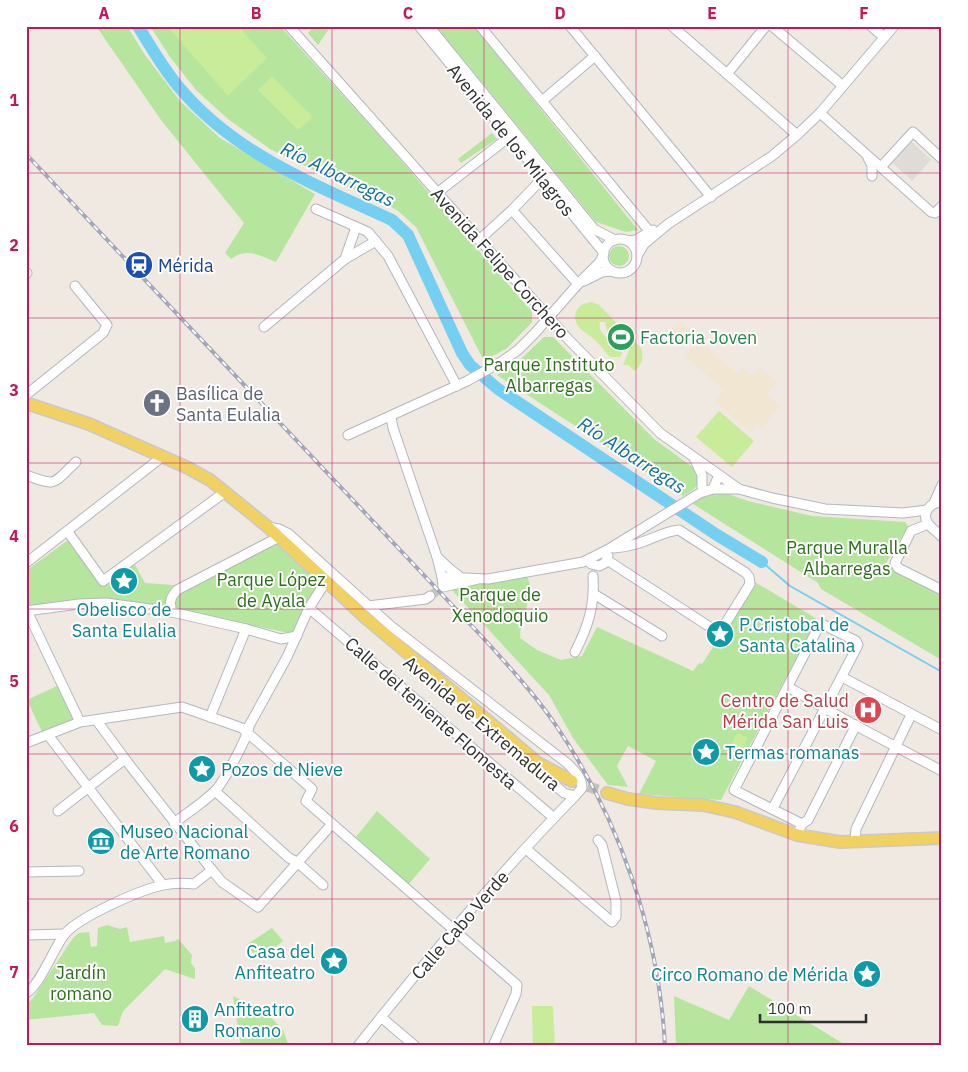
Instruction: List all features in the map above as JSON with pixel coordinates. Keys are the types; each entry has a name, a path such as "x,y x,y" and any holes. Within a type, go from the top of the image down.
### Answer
{"main road":[{"name":"Avenida de Extremadura","path":"26,403 89,424 186,467 210,480 268,527 368,620 538,763 572,781"},
{"path":"607,793 628,799 656,803 703,805 735,812 797,835 828,841 855,842 942,838"}],"street":[{"name":"Avenida Felipe Corchero","path":"289,26 549,319 660,433 739,489 772,498 825,509 903,513 934,505"},
{"name":"Avenida de los Milagros","path":"419,26 603,254"},
{"name":"Avenida de los Milagros","path":"429,26 594,229 615,240"},
{"path":"480,26 650,232"},
{"path":"570,26 711,197"},
{"path":"672,26 797,135"},
{"path":"727,74 766,26"},
{"path":"772,26 842,86"},
{"path":"871,26 884,37"},
{"path":"578,284 602,272 612,271 618,273 629,271 633,267 644,244 668,224 772,156 820,113 894,26"},
{"path":"542,101 595,56"},
{"path":"820,113 930,212 935,214 942,206"},
{"path":"881,167 913,132 942,159"},
{"path":"437,193 509,137"},
{"path":"865,154 872,165 872,176"},
{"path":"479,240 542,179"},
{"path":"316,209 368,232 376,240 388,256 457,386"},
{"path":"512,210 578,284"},
{"path":"348,435 457,386 501,362 518,350 549,319 578,284 599,263 610,243 621,239 636,240 668,224"},
{"path":"345,259 356,227"},
{"path":"264,327 345,259 376,240"},
{"path":"629,241 633,245 637,256"},
{"path":"603,254 604,262 612,271"},
{"path":"26,395 103,333 107,325 75,286"},
{"path":"391,417 393,428 437,557 442,582"},
{"path":"26,563 162,457"},
{"path":"694,457 702,475 701,490"},
{"path":"26,475 48,483 55,482 76,462"},
{"path":"442,582 478,579 588,560 609,550 669,512 701,490 711,479 719,475"},
{"path":"713,489 719,475"},
{"path":"942,485 934,505 932,526 942,537"},
{"path":"701,490 739,489"},
{"path":"68,532 103,580 225,492"},
{"name":"Avenida Felipe Corchero","path":"903,513 932,526"},
{"path":"932,526 911,531 894,562 898,568 942,590"},
{"name":"Avenida de Extremadura","path":"268,527 279,529 288,534 391,626 568,764 582,782 582,788 575,796 564,793 397,652 368,620"},
{"path":"607,560 719,630 750,584 749,577 746,574 679,530 671,530 626,547 609,550"},
{"path":"172,612 169,603 177,590 279,537"},
{"path":"588,560 596,566 602,565 607,560 609,550"},
{"path":"437,557 464,579"},
{"path":"575,652 588,624 594,594 593,576 588,560"},
{"path":"593,576 596,566"},
{"path":"442,582 478,579"},
{"path":"174,823 215,791 289,654 309,608 326,581"},
{"path":"594,594 662,636"},
{"path":"368,606 426,599 430,596"},
{"path":"80,722 26,611 79,604 106,603 172,612 281,639 297,636"},
{"path":"391,626 387,618 388,610 394,603"},
{"name":"Calle del teniente Flomesta","path":"309,608 554,818"},
{"path":"774,808 858,645 856,641 824,625 819,626 734,790 774,808 802,824"},
{"path":"210,717 246,629"},
{"path":"281,639 289,654"},
{"name":"Avenida de Extremadura","path":"430,658 435,676"},
{"path":"842,677 942,730"},
{"path":"788,687 942,771"},
{"path":"26,743 80,722 182,707 242,728 312,789 306,801 517,985 516,994 493,1046"},
{"path":"855,842 856,829 911,715"},
{"path":"97,721 125,760 222,882 258,907 332,824"},
{"path":"797,835 802,824 808,820 856,725"},
{"path":"48,735 163,885"},
{"path":"58,811 125,760"},
{"path":"215,791 289,858 297,862 323,885"},
{"path":"564,793 564,807"},
{"name":"Calle Cabo Verde","path":"358,1046 454,931 575,796"},
{"path":"526,849 612,922 616,917 616,901 602,845 598,840"},
{"path":"26,993 29,992 38,980 65,934 90,916 105,908 163,885 194,884 212,870"},
{"path":"26,872 79,871"},
{"path":"26,935 65,934"},
{"path":"381,1017 415,1046"}],"shaded area":[{"path":"911,141 931,160 912,181 892,162"},
{"path":"680,321 700,339 697,345 699,347 702,343 736,373 743,367 752,375 760,367 777,383 766,395 779,407 762,428 757,424 750,432 715,401 724,390 686,357 692,348 682,340 679,344 667,334"}],"green space":[{"path":"96,26 127,26 145,55 180,101 220,138 315,194 276,262 248,253 237,255 231,259 225,253 244,223 161,120"},
{"path":"150,26 280,26 385,142 532,312 532,322 507,348 484,361 416,227 397,210 270,149 228,119 196,90 170,57"},
{"path":"167,26 238,26 267,58 228,96"},
{"path":"315,26 331,26 318,45 308,33"},
{"path":"436,26 474,26 638,230 626,232 596,222"},
{"path":"272,76 313,117 298,130 258,90"},
{"path":"492,133 497,139 461,163 458,159"},
{"path":"615,246 623,246 629,252 629,260 623,266 615,266 609,260 609,252"},
{"name":"Factoria Joven","path":"592,302 599,305 641,348 642,361 635,371 628,365 623,365 629,351 620,342 608,335 605,322 600,322 601,331 606,337 622,346 623,351 620,357 610,357 597,342 578,326 575,318 577,310 582,305"},
{"name":"Parque Instituto Albarregas","path":"544,337 553,337 654,439 698,471 701,480 694,489 683,496 497,375 520,360"},
{"path":"719,411 754,441 732,467 696,437"},
{"name":"Parque Muralla Albarregas","path":"716,493 728,494 748,501 812,516 905,522 908,526 885,565 937,592 939,596 940,659 821,589 818,583 693,504 705,496"},
{"path":"68,540 101,584 133,561 145,583 174,585 166,599 167,609 109,600 26,607 26,571"},
{"name":"Parque López de Ayala","path":"279,541 321,582 294,634 176,610 175,601 181,593"},
{"name":"Parque de Xenodoquio","path":"527,574 530,586 526,610 521,621 520,638 537,650 561,660 582,656 597,627 693,671 699,663 702,664 717,641 722,642 727,638 729,632 725,627 753,581 817,619 721,800 639,794 656,761 628,746 617,766 628,787 608,785 573,738 549,695 450,588"},
{"path":"61,684 80,722 44,736 27,700"},
{"path":"737,733 748,738 738,757 727,752"},
{"path":"377,811 430,859 408,885 356,837"},
{"name":"Jardín romano","path":"107,925 120,929 127,927 130,942 164,936 165,943 178,939 192,955 191,963 195,969 195,979 165,969 123,1011 118,1026 102,1025 94,1013 26,1020 26,1005 33,998 73,938 79,933 89,932 91,947 97,946 98,928"},
{"path":"272,928 283,941 260,960 246,945"},
{"path":"749,986 847,1046 676,1046 674,996 729,1020"},
{"path":"233,996 269,1015 283,1030 289,1046 241,1046"},
{"path":"532,1006 553,1006 555,1046 533,1046"}],"waterway":[{"name":"Río Albarregas","path":"138,26 162,65 178,86 200,110 224,131 250,149 305,180 392,220 408,235 462,353 470,365 498,389 717,535 762,562"},
{"path":"762,562 790,586 942,672"}],"tunnel":[{"path":"430,596 443,587"},
{"path":"572,781 607,793"}],"railway":[{"path":"26,154 487,642 524,684 557,727 600,800 632,879 645,920 654,962 665,1046"}],"place":[{"name":"Mérida","path":"139,265"},
{"name":"Factoria Joven","path":"621,337"},
{"name":"Basílica de Santa Eulalia","path":"157,403"},
{"name":"Obelisco de Santa Eulalia","path":"124,581"},
{"name":"P.Cristobal de Santa Catalina","path":"720,634"},
{"name":"Centro de Salud Mérida San Luis","path":"868,710"},
{"name":"Termas romanas","path":"706,752"},
{"name":"Pozos de Nieve","path":"202,769"},
{"name":"Museo Nacional de Arte Romano","path":"101,841"},
{"name":"Casa del Anfiteatro","path":"334,961"},
{"name":"Circo Romano de Mérida","path":"867,974"},
{"name":"Anfiteatro Romano","path":"195,1019"}]}
